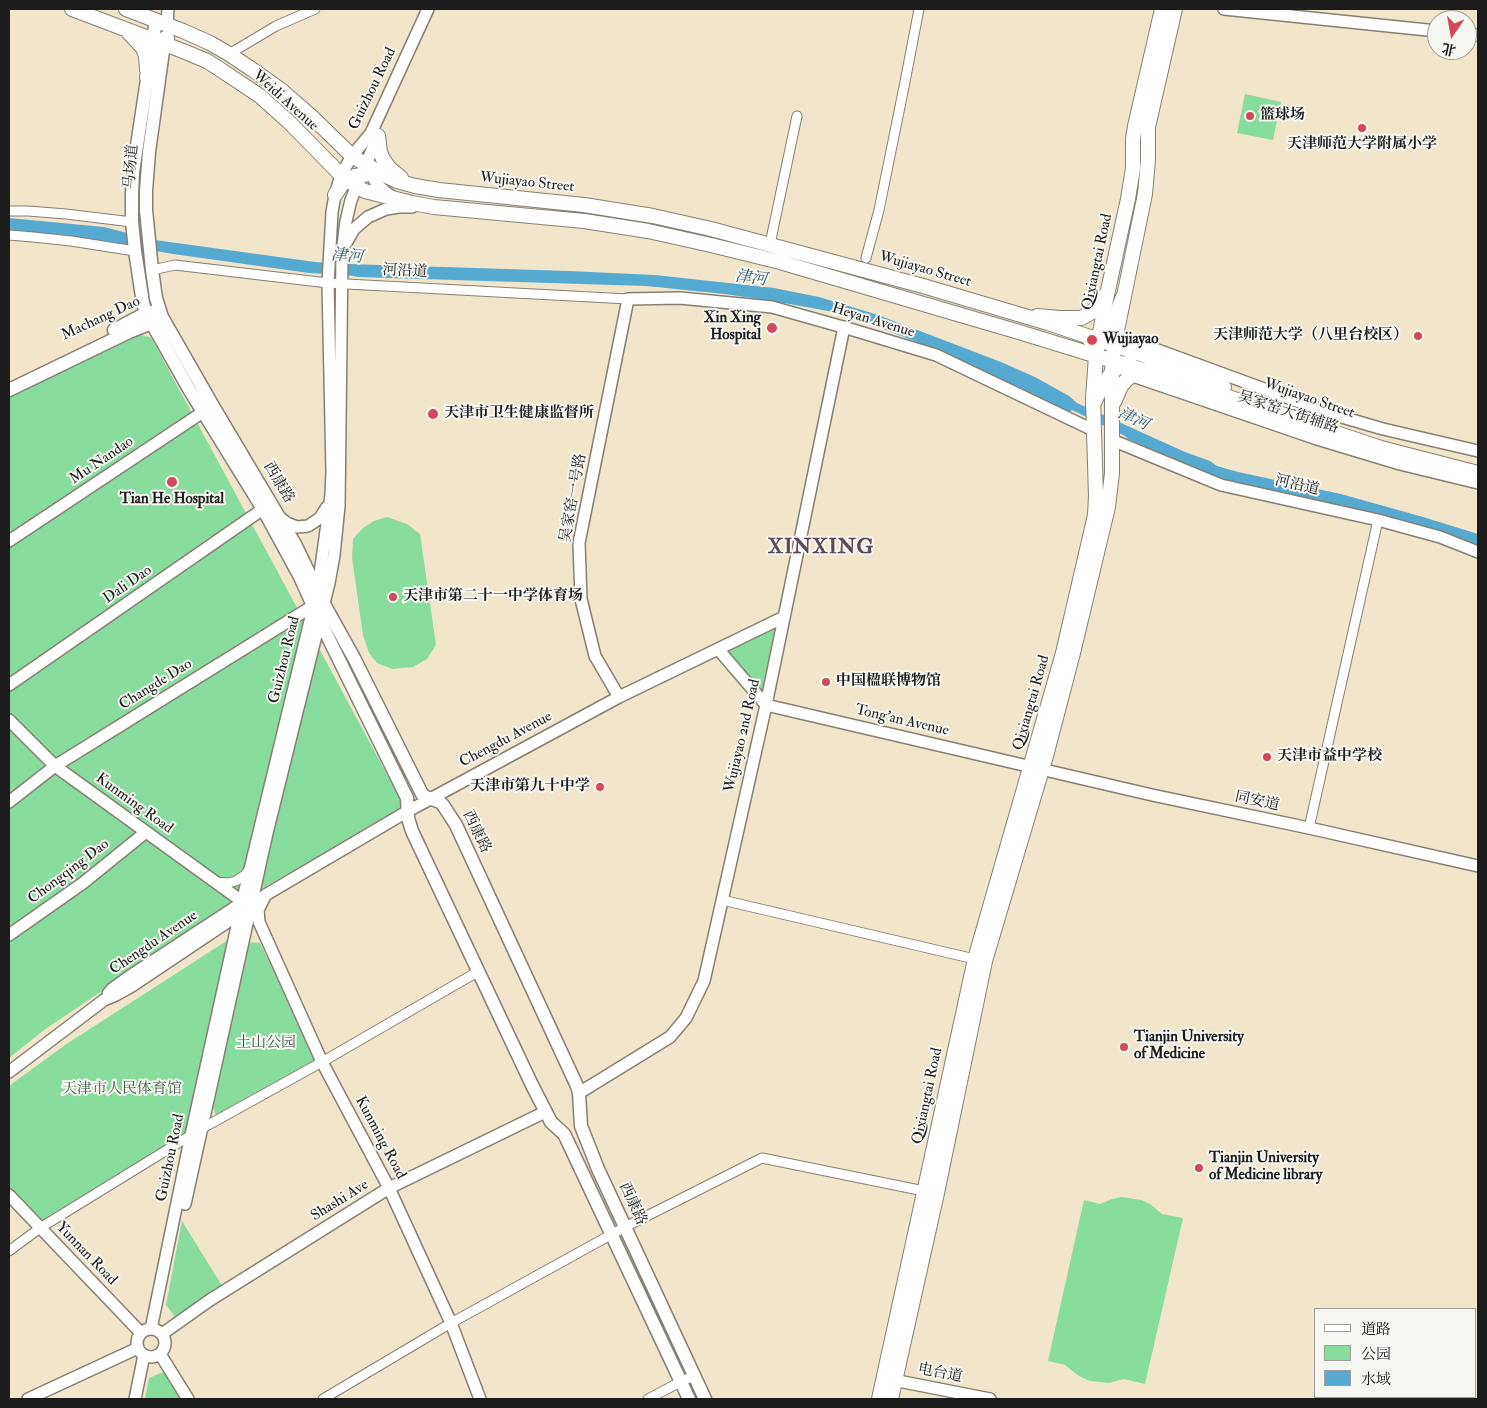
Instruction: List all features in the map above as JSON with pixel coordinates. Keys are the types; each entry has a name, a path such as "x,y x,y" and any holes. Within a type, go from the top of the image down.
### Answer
{"main road":[{"name":"Weidi Avenue","path":"72,9 122,28 202,39 229,54 281,90 352,156"},
{"name":"Weidi Avenue","path":"127,9 159,34 260,96 289,122 361,176"},
{"name":"Qixiangtai Road","path":"1036,768 1095,515 1093,405 1097,337 1131,179 1134,126 1162,9"},
{"path":"1112,407 1118,366 1117,344 1123,296 1145,194 1148,127 1175,9"},
{"path":"122,28 132,35 143,48 153,78"},
{"path":"159,34 153,78 134,172 132,222 137,304 129,328 150,331 163,342"},
{"name":"马场道","path":"152,317 152,270 146,191 153,78"},
{"path":"374,134 388,168 415,186"},
{"name":"Wujiayao Street","path":"352,156 365,191 397,200 434,207 584,221 657,233 780,262 1051,342 1096,356 1118,366 1253,401 1369,436 1478,464"},
{"path":"335,195 342,184 361,176"},
{"name":"Wujiayao Street","path":"361,176 439,190 584,205 653,216 770,244 1097,337 1253,401 1381,448 1478,473"},
{"path":"135,251 152,317"},
{"path":"1019,314 1060,318 1087,316 1097,307 1109,288"},
{"path":"1093,405 1100,388 1118,366 1117,344 1111,321 1109,288"},
{"path":"1051,342 1070,343 1097,337 1111,321 1123,296"},
{"name":"Machang Dao","path":"9,382 152,317"},
{"name":"西康路","path":"152,317 163,342 279,518 318,588 320,621 407,798 412,831 545,1112 551,1122 564,1134 613,1234 689,1399"},
{"name":"西康路","path":"152,317 165,324 200,384 208,409 263,509 319,605 354,658 422,794 429,799 440,802 456,825 579,1093 581,1126 598,1169 705,1399"},
{"name":"Machang Dao","path":"9,390 129,328"},
{"path":"1118,366 1203,379"},
{"path":"1112,407 1121,386 1132,376 1141,372 1159,376"},
{"name":"Qixiangtai Road","path":"879,1399 889,1379 980,960 1036,768 1073,653 1108,507 1112,473 1112,407"},
{"name":"Qixiangtai Road","path":"889,1379 891,1399"}],"street":[{"path":"159,34 168,9"},
{"path":"229,54 276,26 315,9"},
{"name":"Guizhou Road","path":"153,1331 245,907 251,865 319,605 334,555 339,506 341,283 346,221 374,134 428,9"},
{"name":"Guizhou Road","path":"361,176 352,156 374,134 432,9"},
{"path":"866,258 879,210 919,9"},
{"path":"1224,9 1427,30"},
{"path":"770,244 797,116"},
{"path":"318,588 331,496 332,451 328,283 332,212 335,195"},
{"path":"342,254 350,235 359,223 368,216 386,209 399,207 434,207"},
{"path":"9,211 66,214 132,222"},
{"path":"9,235 135,251"},
{"name":"河沿道","path":"152,270 175,265 328,283 628,299"},
{"name":"Heyan Avenue","path":"628,299 680,298 772,307 936,355 1093,428"},
{"name":"吴家窑一号路","path":"619,697 595,656 581,599 580,543 628,299"},
{"name":"Wujiayao 2nd Road","path":"579,1093 670,1037 686,1018 704,981 766,705 844,327"},
{"name":"吴家窑大街辅路","path":"1117,344 1144,345 1335,415 1383,429 1478,452"},
{"name":"吴家窑大街辅路","path":"1118,366 1132,376 1317,439 1400,464 1478,483"},
{"name":"Mu Nandao","path":"9,541 208,409"},
{"name":"河沿道","path":"1112,437 1221,485 1378,520 1440,537 1478,552"},
{"path":"279,518 297,528 308,526 322,516 331,496"},
{"name":"Dali Dao","path":"9,685 263,509"},
{"path":"1309,828 1378,520"},
{"name":"Changde Dao","path":"9,802 55,766 319,605"},
{"name":"Chengdu Avenue","path":"104,1000 112,989 126,979 429,799 619,697 784,618"},
{"name":"Guizhou Road","path":"196,1132 236,938 267,833 320,621"},
{"path":"718,649 766,705"},
{"name":"Tong'an Avenue","path":"766,705 1036,768"},
{"name":"Kunming Road","path":"9,720 55,766 215,882 245,907"},
{"name":"同安道","path":"1036,768 1478,866"},
{"name":"Chongqing Dao","path":"9,935 83,883 146,832"},
{"path":"215,882 228,883 236,881 245,875 251,865"},
{"name":"Kunming Road","path":"267,894 258,910 259,922 322,1062 389,1188 450,1323 480,1399"},
{"path":"722,900 980,960"},
{"name":"Chengdu Avenue","path":"9,1072 104,1000 132,986 214,931 245,907"},
{"path":"214,931 228,931 236,938"},
{"path":"9,1251 40,1228 196,1132 479,971"},
{"name":"Shashi Ave","path":"153,1331 210,1300 389,1188 545,1112"},
{"path":"323,1399 450,1323 625,1227 762,1158 931,1192"},
{"name":"Yunnan Road","path":"9,1195 40,1228 153,1331"},
{"path":"28,1399 148,1354 165,1347 166,1342 153,1331 137,1340 148,1354 188,1399"},
{"path":"135,1399 148,1354"},
{"path":"142,1399 148,1354"},
{"path":"648,1399 694,1376"},
{"name":"电台道","path":"889,1379 990,1399"}],"green space":[{"path":"1245,94 1281,102 1273,140 1237,133"},
{"path":"140,335 150,337 153,341 403,804 399,810 212,917 44,1030 9,1058 9,395"},
{"name":"天津市第二十一中学体育场","path":"387,517 407,524 420,534 436,645 427,659 413,667 392,669 377,663 369,653 363,635 352,558 353,539 363,528 374,521"},
{"path":"786,621 768,708 719,652"},
{"name":"天津市人民体育馆","path":"228,940 188,1132 40,1222 9,1189 9,1086 65,1045"},
{"name":"土山公园","path":"248,942 260,943 317,1059 216,1115 212,1105"},
{"path":"1122,1197 1141,1200 1150,1204 1162,1214 1183,1218 1145,1384 1124,1379 1109,1383 1090,1381 1079,1376 1065,1365 1048,1361 1084,1200 1100,1204"},
{"path":"182,1221 224,1289 178,1321 166,1305"},
{"path":"168,1370 184,1399 145,1399 149,1378"}],"water":[{"path":"9,218 104,227 155,240 315,262 655,275 774,288 819,297 878,315 1001,362 1035,377 1069,396 1077,403 1185,452 1210,461 1217,466 1341,494 1423,517 1478,534 1478,546 1227,481 1128,439 1072,410 1070,412 930,347 844,314 725,294 646,286 358,277 309,273 173,254 81,238 9,231"}],"place":[{"name":"篮球场","path":"1250,116"},
{"name":"天津师范大学附属小学","path":"1362,128"},
{"name":"Xin Xing Hospital","path":"772,328"},
{"name":"天津师范大学（八里台校区）","path":"1418,336"},
{"name":"Wujiayao","path":"1092,340"},
{"name":"天津市卫生健康监督所","path":"433,414"},
{"name":"Tian He Hospital","path":"172,482"},
{"name":"天津市第二十一中学体育场","path":"393,597"},
{"name":"中国楹联博物馆","path":"826,682"},
{"name":"天津市益中学校","path":"1267,757"},
{"name":"天津市第九十中学","path":"600,787"},
{"name":"Tianjin University of Medicine","path":"1124,1047"},
{"name":"Tianjin University of Medicine library","path":"1199,1168"}],"district":[{"name":"XINXING","path":"821,549"}],"water label":[{"name":"津河","path":"347,257"},
{"name":"津河","path":"751,279"},
{"name":"津河","path":"1133,420"}]}
